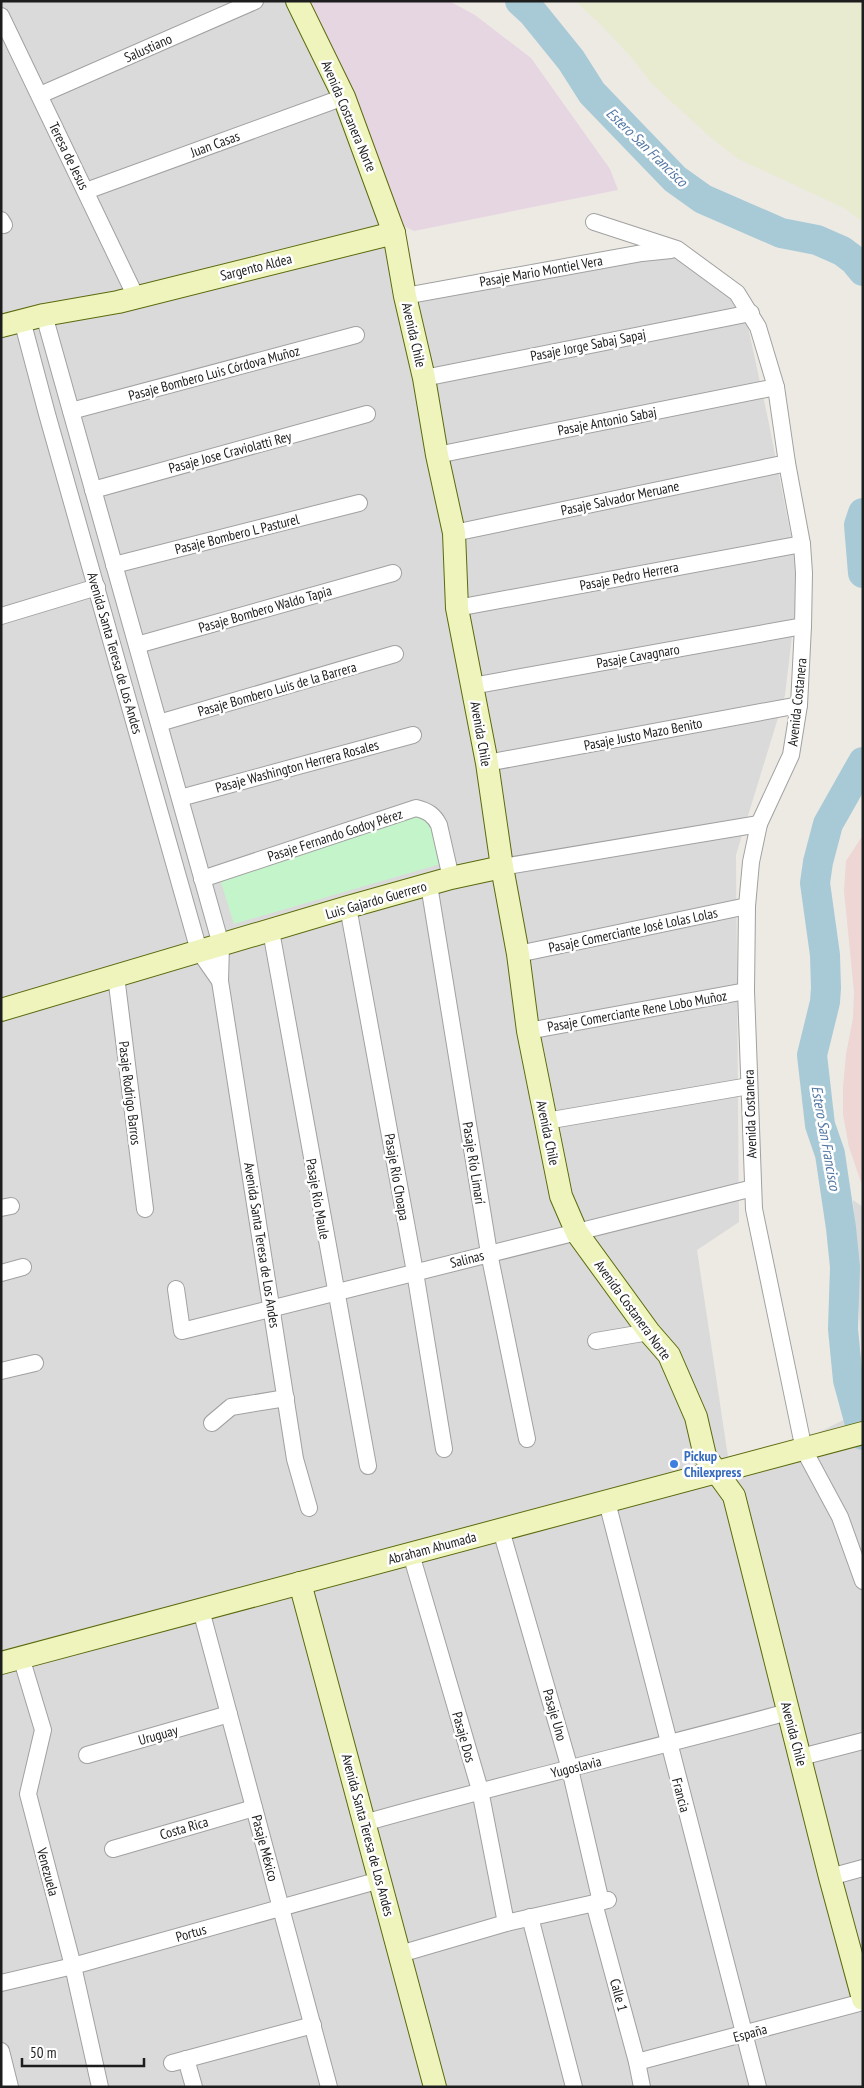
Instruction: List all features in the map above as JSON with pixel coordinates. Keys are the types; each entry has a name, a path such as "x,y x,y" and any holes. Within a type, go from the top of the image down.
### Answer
{"street":[{"name":"Salustiano","path":"40,95 255,1"},
{"name":"Avenida Costanera Norte","path":"297,1 344,97 394,233"},
{"name":"Teresa de Jesus","path":"1,16 86,191 127,300"},
{"name":"Juan Casas","path":"86,191 344,97"},
{"name":"Avenida Costanera","path":"594,222 678,249 737,293 758,327 776,387 787,463 802,544 804,626 799,705 791,755 759,824 751,862 747,906 746,991 754,1210 804,1450 840,1517 863,1581"},
{"name":"Avenida Chile","path":"394,233 404,296 424,378 437,455 454,533 456,608 487,763 502,867 518,954 528,1031 561,1196 577,1233"},
{"name":"Sargento Aldea","path":"1,341 16,327 394,233"},
{"name":"Pasaje Mario Montiel Vera","path":"404,296 642,253 678,249"},
{"name":"Pasaje Jorge Sabaj Sapaj","path":"424,378 751,313"},
{"name":"Avenida Santa Teresa de Los Andes","path":"46,321 221,945 220,981 295,1459 309,1508"},
{"name":"Avenida Santa Teresa de Los Andes","path":"16,327 47,414 199,951 220,981"},
{"name":"Pasaje Bombero Luis Córdova Muñoz","path":"71,411 356,335"},
{"name":"Pasaje Antonio Sabaj","path":"437,455 776,387"},
{"name":"Pasaje Jose Craviolatti Rey","path":"93,490 367,414"},
{"name":"Pasaje Salvador Meruane","path":"454,533 787,463"},
{"name":"Pasaje Bombero L Pasturel","path":"114,565 359,503"},
{"name":"Pasaje Pedro Herrera","path":"456,608 802,544"},
{"name":"Pasaje Bombero Waldo Tapia","path":"137,645 394,573"},
{"path":"1,616 97,587"},
{"name":"Pasaje Cavagnaro","path":"472,686 804,626"},
{"name":"Pasaje Bombero Luis de la Barrera","path":"159,723 395,654"},
{"name":"Pasaje Justo Mazo Benito","path":"487,763 799,705"},
{"name":"Pasaje Washington Herrera Rosales","path":"180,798 414,735"},
{"name":"Pasaje Fernando Godoy Pérez","path":"202,879 416,808 429,812 435,817 439,825 451,878"},
{"name":"Luis Gajardo Guerrero","path":"1,1010 451,878 502,867 759,824"},
{"name":"Pasaje Río Limarí","path":"429,885 489,1254 527,1439"},
{"name":"Pasaje Comerciante José Lolas Lolas","path":"518,954 747,906"},
{"name":"Pasaje Río Choapa","path":"348,907 415,1272 444,1449"},
{"name":"Pasaje Río Maule","path":"271,931 368,1466"},
{"name":"Pasaje Rodrigo Barros","path":"116,976 146,1209"},
{"name":"Pasaje Comerciante Rene Lobo Muñoz","path":"528,1031 746,991"},
{"path":"546,1121 749,1086"},
{"name":"Salinas","path":"176,1289 182,1331 753,1188"},
{"name":"Avenida Costanera Norte","path":"577,1233 649,1332 669,1355 696,1417 705,1456 718,1473"},
{"path":"1,1273 23,1267"},
{"path":"596,1341 649,1332"},
{"path":"1,1371 35,1363"},
{"path":"212,1423 231,1408 286,1398"},
{"name":"Abraham Ahumada","path":"11,1660 863,1433"},
{"name":"Avenida Chile","path":"718,1473 734,1496 830,1878 863,2000"},
{"name":"Francia","path":"607,1502 758,2087"},
{"name":"Pasaje Uno","path":"501,1530 570,1769 601,1902"},
{"name":"Pasaje Dos","path":"410,1554 480,1790 506,1923"},
{"name":"Avenida Santa Teresa de Los Andes","path":"300,1583 435,2087"},
{"name":"Pasaje México","path":"201,1610 329,2087"},
{"name":"Venezuela","path":"11,1660 43,1730 28,1794 73,1966 100,2087"},
{"name":"Yugoslavia","path":"364,1823 480,1790 570,1769 788,1712"},
{"name":"Uruguay","path":"87,1755 229,1714"},
{"path":"801,1757 863,1741"},
{"name":"Costa Rica","path":"113,1849 254,1808"},
{"path":"830,1878 863,1868"},
{"name":"Portus","path":"1,1983 73,1966 380,1880"},
{"path":"400,1954 506,1923 601,1902"},
{"name":"Calle 1","path":"601,1902 642,2087"},
{"path":"530,1917 574,2087"},
{"name":"España","path":"637,2062 744,2035 863,2000"},
{"path":"194,2087 179,2061 313,2025"},
{"path":"1,2051 10,2087"}],"shaded area":[{"path":"1,1 290,1 377,199 397,302 669,252 733,296 748,327 799,577 785,695 736,855 739,1222 697,1250 731,1477 863,1410 863,2087 1,2087"},
{"path":"301,1 449,1 475,15 531,58 610,169 618,190 414,231 395,222"},
{"path":"863,835 863,1188 849,1147 843,1114 843,1088 846,1054 853,1018 854,992 844,891 846,861"},
{"path":"853,1200 863,1207 863,1388"}],"green space":[{"path":"575,1 863,1 863,222 844,208 738,159 710,137 651,83 631,57"},
{"path":"421,812 433,821 444,863 234,924 220,879"}],"waterway":[{"name":"Estero San Francisco","path":"520,1 533,13 571,60 592,93 675,179 703,199 781,233 817,240 842,251 854,260 863,271"},
{"name":"Estero San Francisco","path":"863,513 859,525 863,573"},
{"name":"Estero San Francisco","path":"863,762 828,824 818,862 815,883 825,955 826,988 825,1002 812,1055 820,1125 830,1154 841,1228 845,1267 843,1329 848,1380 863,1435"}],"place":[{"name":"Pickup Chilexpress","path":"674,1464"}]}
